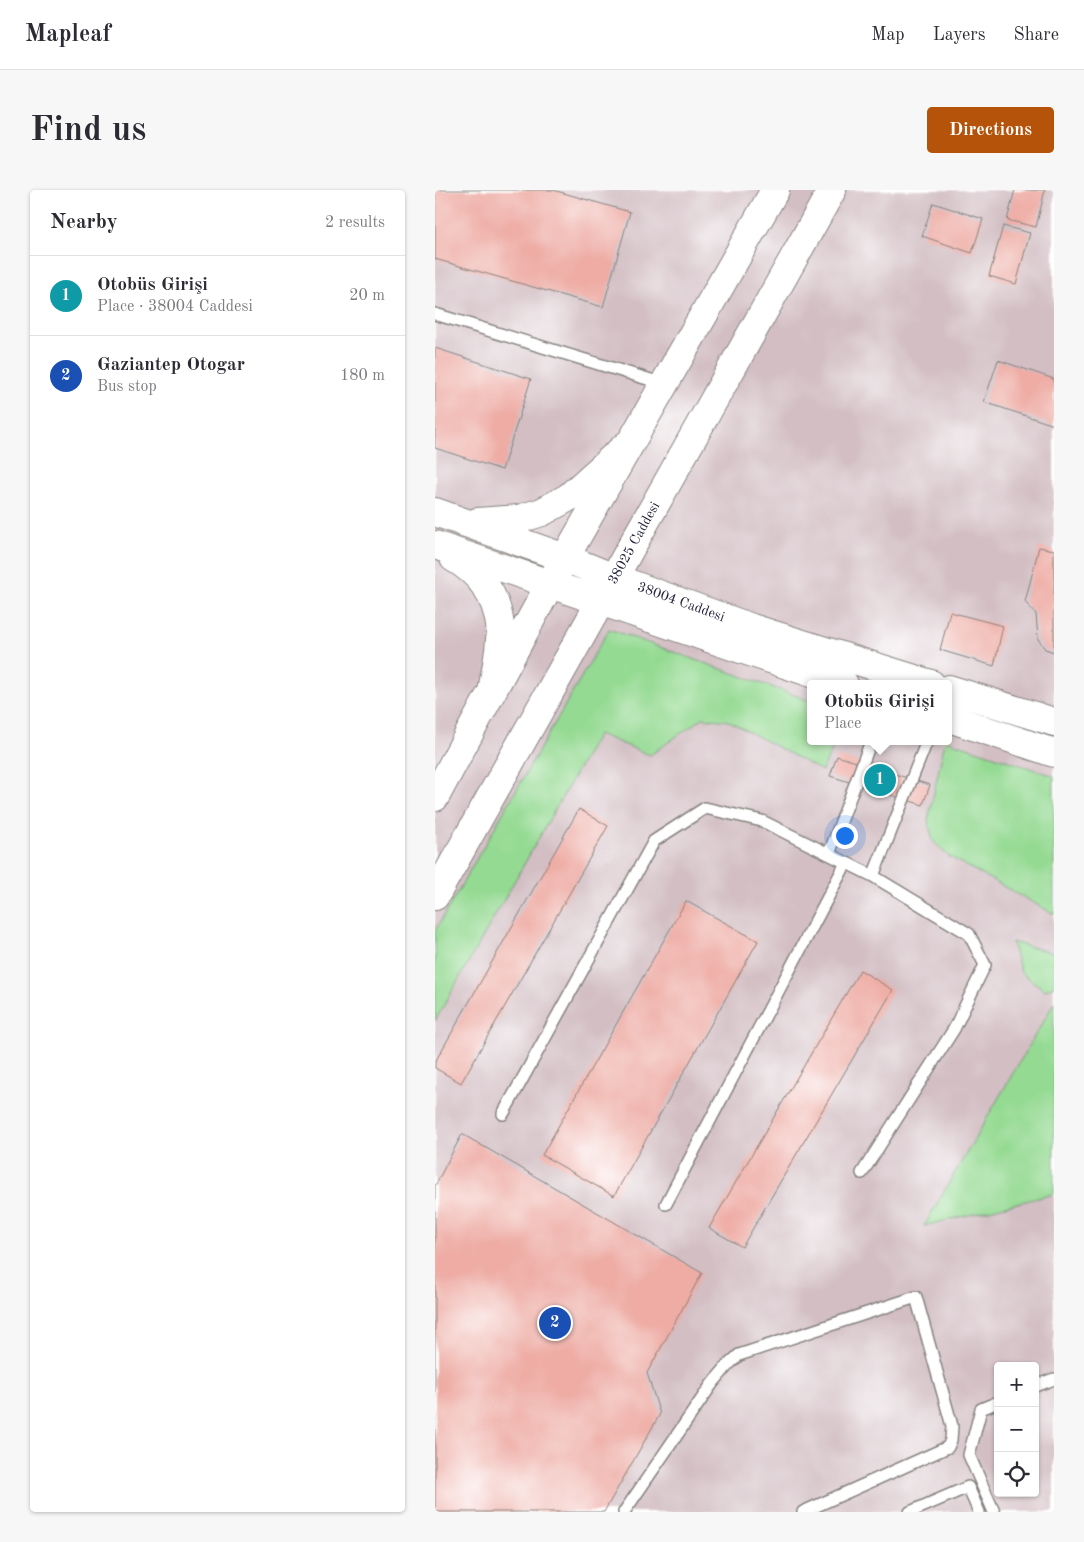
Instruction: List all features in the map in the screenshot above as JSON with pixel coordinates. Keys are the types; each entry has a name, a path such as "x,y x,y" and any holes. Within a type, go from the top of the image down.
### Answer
{"street":[{"path":"435,797 550,584 775,190"},
{"name":"38025 Caddesi","path":"435,896 832,190"},
{"path":"467,523 519,519 541,512 569,497 632,440"},
{"name":"38004 Caddesi","path":"435,512 752,628 892,678 905,680"},
{"path":"435,546 467,565 481,578 492,596 500,625 492,692"},
{"name":"38004 Caddesi","path":"435,546 832,680"},
{"path":"952,691 1054,722"},
{"path":"952,719 1054,753"}],"lane":[{"path":"435,314 664,384"},
{"path":"829,854 870,745"},
{"path":"873,876 925,745"},
{"path":"503,1114 654,841 705,808 761,821 873,876 969,934 985,965 953,1029 862,1173"},
{"path":"666,1204 846,863"},
{"path":"624,1512 712,1384 739,1355 916,1297 952,1426 951,1440 948,1447 821,1508 803,1512"},
{"path":"1039,1384 1054,1378"},
{"path":"994,1404 981,1409 969,1455 994,1512"},
{"path":"910,1512 968,1487 979,1512"}],"shaded area":[{"path":"435,190 1054,190 1054,1512 435,1512"}],"green space":[{"path":"609,629 807,700 807,745 834,745 822,771 729,721 703,718 650,755 598,734 435,1021 435,931"},
{"path":"952,742 1054,776 1054,914 948,856 933,841 928,820 944,745 952,745"},
{"path":"1012,942 1054,953 1054,986 1045,990 1021,973"},
{"path":"1054,1003 1054,1194 924,1226"}],"building":[{"path":"435,190 553,190 630,212 603,307 435,259"},
{"path":"1015,190 1045,190 1036,227 1007,220"},
{"path":"933,203 983,219 972,253 922,236"},
{"path":"1003,226 1030,233 1016,284 989,276"},
{"path":"435,348 531,379 502,470 435,448"},
{"path":"998,360 1054,379 1054,425 984,402"},
{"path":"1039,547 1054,550 1054,652 1045,649 1038,639 1036,614 1025,602"},
{"path":"950,612 1003,626 994,666 940,650"},
{"path":"837,756 930,785 923,805 830,776"},
{"path":"579,809 608,826 461,1083 435,1068 435,1062"},
{"path":"686,901 758,941 614,1196 542,1155"},
{"path":"860,970 893,990 742,1247 709,1228"},
{"path":"462,1134 702,1273 647,1373 660,1414 604,1512 435,1512 435,1186"}],"place":[{"name":"Otobüs Girişi","path":"880,780"},
{"name":"Gaziantep Otogar","path":"555,1323"}]}
